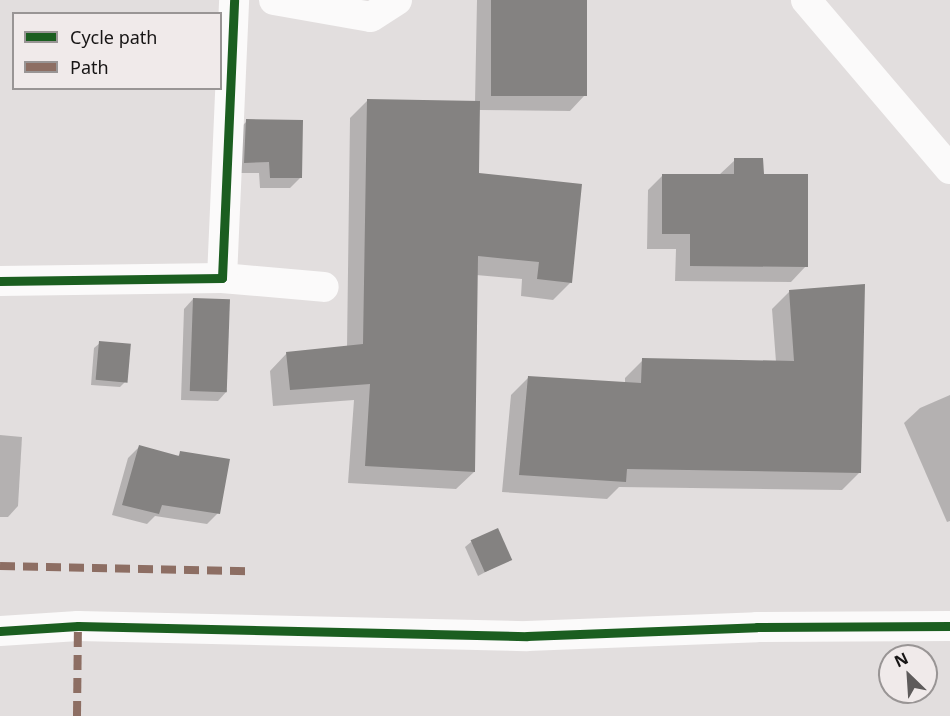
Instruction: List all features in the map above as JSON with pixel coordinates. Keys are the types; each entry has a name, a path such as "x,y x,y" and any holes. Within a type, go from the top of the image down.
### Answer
{"street":[{"path":"222,278 234,0"},
{"path":"274,0 365,8 397,0"},
{"path":"806,0 950,170"},
{"path":"0,282 222,278 324,287"},
{"path":"0,631 78,626 526,636 756,627 950,626"}],"building":[{"path":"491,0 587,0 587,96 491,96"},
{"path":"367,99 480,101 479,173 582,184 572,283 537,279 539,262 478,256 475,472 365,466 370,384 290,390 286,352 363,344"},
{"path":"246,119 303,120 302,178 270,178 269,162 244,163"},
{"path":"734,158 763,158 764,174 808,174 808,267 690,266 690,234 662,234 662,174 734,174"},
{"path":"865,284 861,473 627,469 626,482 519,475 528,376 641,383 642,358 794,361 789,290"},
{"path":"193,298 230,299 227,392 190,391"},
{"path":"99,341 131,344 127,383 96,380"},
{"path":"139,445 179,456 180,451 230,459 220,514 162,505 159,514 122,505"},
{"path":"498,528 512,560 485,572 471,540"}],"marked path":[{"path":"0,566 249,571"},
{"path":"77,716 78,626"}],"cycle path":[{"path":"0,281 222,278 234,0"},
{"path":"0,631 78,626 527,636 757,627 950,626"}]}
